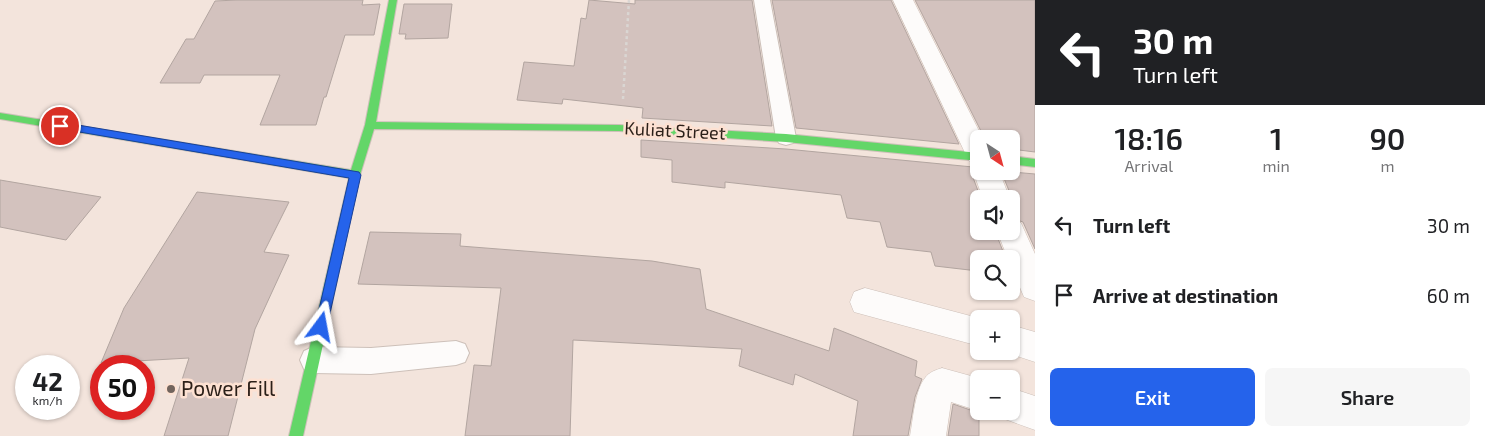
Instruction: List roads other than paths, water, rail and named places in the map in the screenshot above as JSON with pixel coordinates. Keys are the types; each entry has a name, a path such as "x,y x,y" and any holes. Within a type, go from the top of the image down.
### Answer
{"street":[{"path":"296,436 355,175 370,125 393,0"},
{"path":"903,0 970,138"},
{"path":"0,116 355,175"},
{"name":"Kuliat Street","path":"370,125 619,128 786,138 970,155"},
{"path":"1020,161 1035,163"},
{"path":"1015,240 1035,288"},
{"path":"865,302 970,330"},
{"path":"1020,342 1035,346"},
{"path":"928,436 936,390 942,384 950,384 970,391"},
{"path":"1020,408 1035,413"}],"lane":[{"path":"762,0 786,138"},
{"path":"313,360 371,361 456,353"}],"place":[{"name":"Power Fill","path":"171,389"}]}
